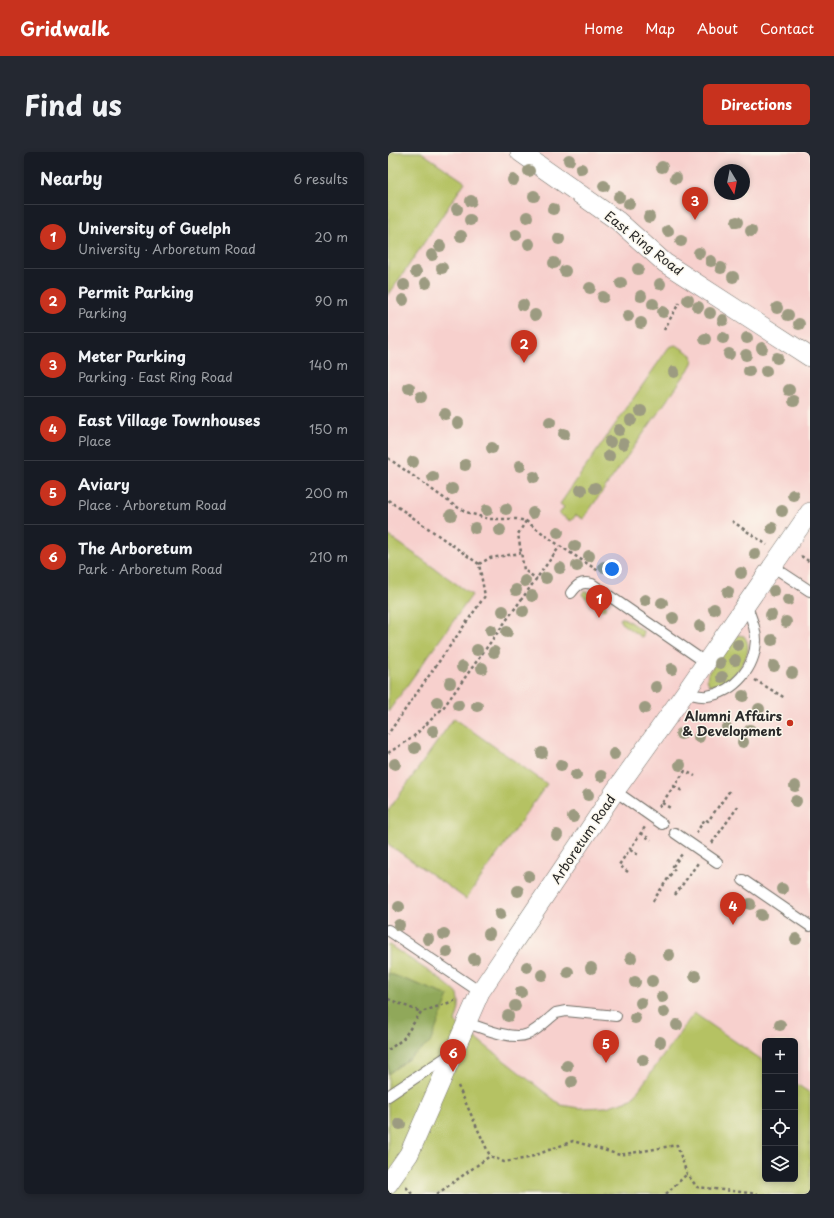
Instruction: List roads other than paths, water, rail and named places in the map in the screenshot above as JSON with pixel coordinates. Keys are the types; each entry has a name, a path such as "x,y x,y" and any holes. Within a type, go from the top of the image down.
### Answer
{"street":[{"name":"East Ring Road","path":"520,152 618,221 665,263 810,358"},
{"name":"Arboretum Road","path":"388,1184 410,1154 480,992 615,791 746,604 772,557 810,512"}],"lane":[{"path":"772,557 810,592"},
{"path":"572,593 576,586 580,583 586,582 592,584 705,662"},
{"path":"685,693 706,696 722,692 736,683 745,674 753,659 756,640 754,625 746,604"},
{"path":"615,791 662,824"},
{"path":"675,833 717,862"},
{"path":"744,880 810,926"},
{"path":"388,930 480,992"},
{"path":"467,1023 501,1034 520,1036 536,1030 550,1017 561,1011 566,1010 616,1016"},
{"path":"388,1096 452,1058"}],"place":[{"name":"Meter Parking","path":"695,220"},
{"name":"Permit Parking","path":"524,363"},
{"name":"University of Guelph","path":"599,618"},
{"name":"Alumni Affairs & Development","path":"790,723"},
{"name":"East Village Townhouses","path":"733,925"},
{"name":"Aviary","path":"606,1063"},
{"name":"The Arboretum","path":"453,1072"}]}
